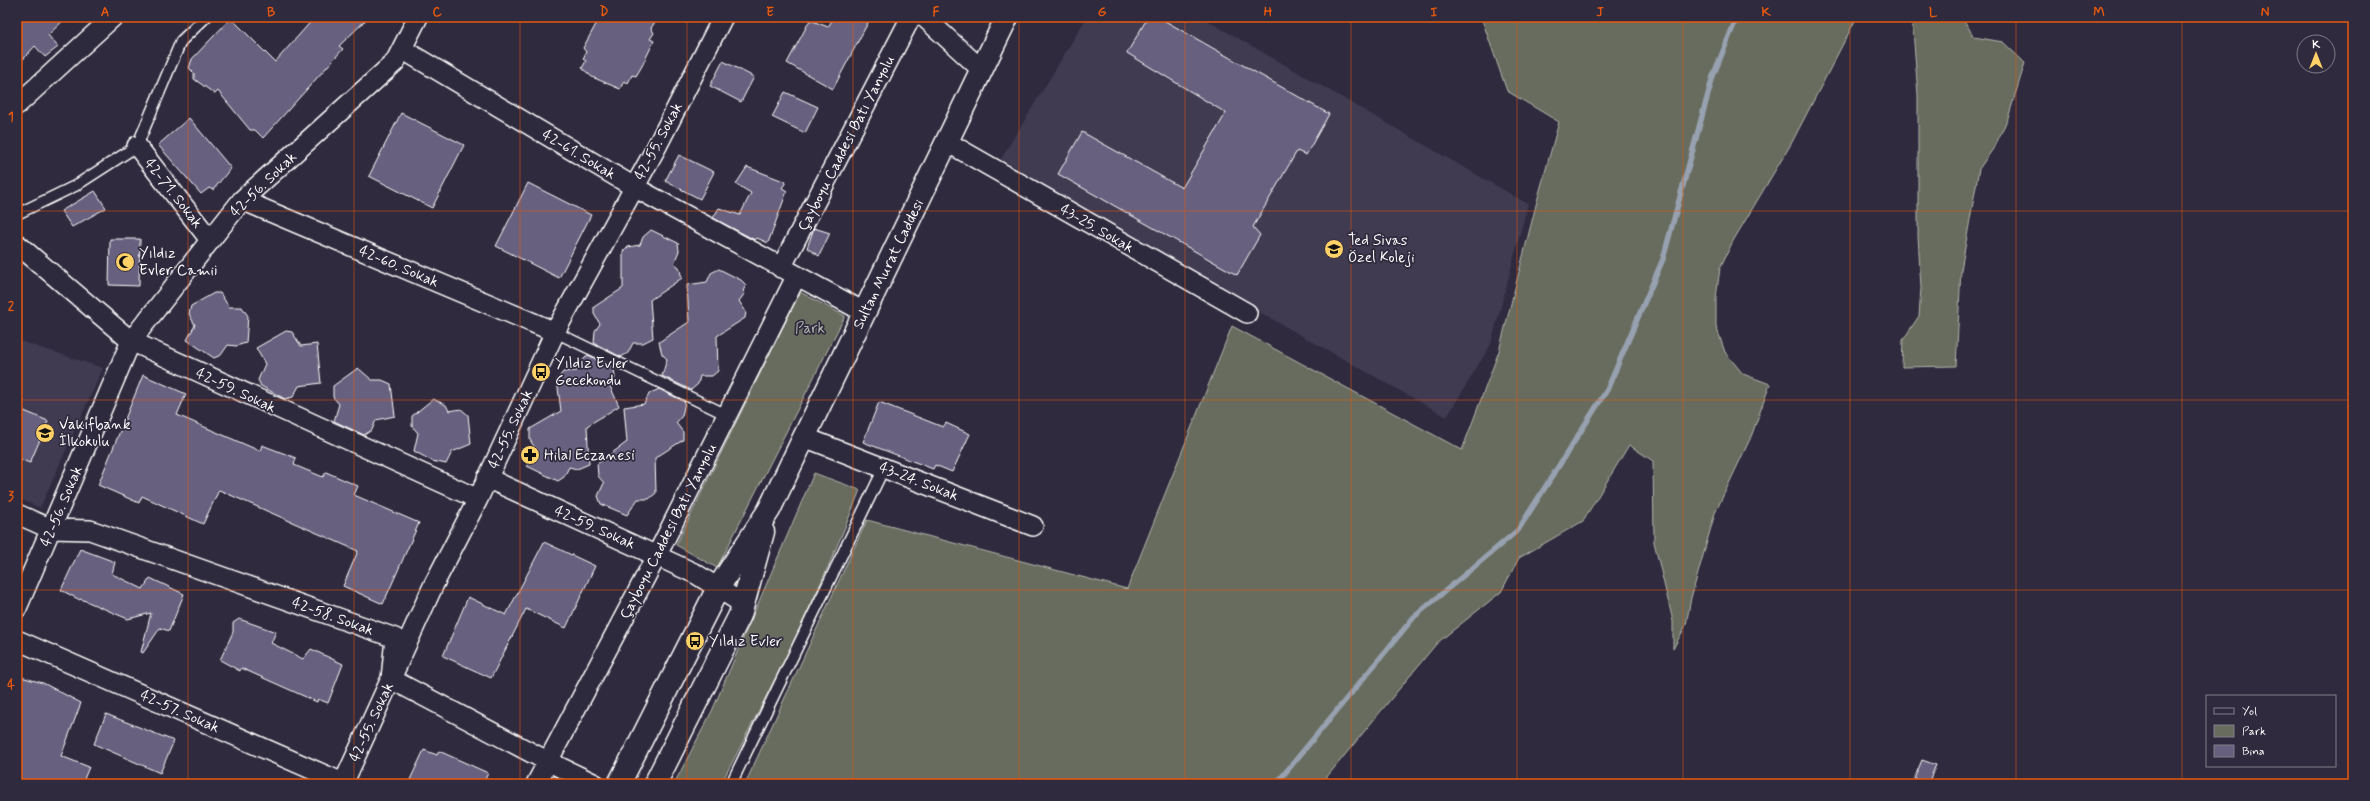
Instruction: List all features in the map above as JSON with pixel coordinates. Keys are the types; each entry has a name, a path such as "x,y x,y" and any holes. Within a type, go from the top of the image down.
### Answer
{"street":[{"name":"42-56. Sokak","path":"17,608 131,341 242,200 395,62 418,17"},
{"name":"42-55. Sokak","path":"343,783 434,584 478,499 555,332 634,187 723,17"},
{"name":"Çayboyu Caddesi Batı Yanyolu","path":"536,784 657,555 727,415 789,273 911,17"},
{"path":"924,17 982,70"},
{"name":"Sultan Murat Caddesi","path":"769,510 1007,17"},
{"path":"19,99 109,18"},
{"name":"42-61. Sokak","path":"402,49 634,187 789,273 864,312"},
{"name":"43-25. Sokak","path":"946,142 1247,313"},
{"name":"42-71. Sokak","path":"137,146 210,240"},
{"name":"42-60. Sokak","path":"242,200 555,332"},
{"name":"42-59. Sokak","path":"17,244 131,341 478,499"},
{"name":"43-24. Sokak","path":"804,437 1033,526"},
{"name":"42-59. Sokak","path":"487,478 696,574 742,604"},
{"path":"619,784 718,588 769,510"},
{"path":"654,784 740,615 769,510"},
{"name":"42-58. Sokak","path":"17,514 51,529 90,530 395,638 391,679"},
{"name":"42-57. Sokak","path":"17,640 343,783"},
{"path":"391,679 547,761 595,784"}],"lane":[{"path":"17,214 75,186 137,146 180,41 206,17"},
{"path":"555,332 727,415"},
{"path":"731,784 884,468"}],"shaded area":[{"name":"Ted Sivas Özel Koleji","path":"1087,17 1201,17 1528,204 1491,344 1447,417 1225,293 1001,159"},
{"name":"Vakıfbank İlkokulu","path":"17,340 103,368 40,508 17,498"}],"green space":[{"path":"1481,17 1857,17 1791,144 1733,241 1720,268 1716,298 1716,326 1725,352 1743,374 1770,384 1751,437 1715,513 1691,598 1686,625 1673,649 1673,621 1654,542 1653,461 1629,445 1583,521 1519,558 1501,592 1437,643 1321,784 745,784 867,520 1127,589 1232,326 1462,450 1499,351 1537,201 1559,122 1507,91"},
{"path":"1912,17 1962,17 1974,37 2003,42 2025,63 2008,118 1995,146 1979,169 1961,270 1956,366 1902,367 1903,340 1919,316 1921,288 1918,236 1918,95"},
{"name":"Park","path":"800,292 845,316 717,568 676,545"},
{"path":"814,473 860,490 829,565 777,675 721,784 674,784 712,711"}],"building":[{"path":"17,17 67,17 48,35 58,47 45,57 35,46 17,66"},
{"path":"315,17 369,17 339,46 343,49 263,138 255,130 250,130 218,91 215,94 194,79 194,73 189,68 192,59 231,18 275,62"},
{"path":"600,17 646,17 655,22 651,28 654,33 650,39 654,41 642,66 636,76 632,75 628,83 624,81 620,89 592,77 582,68 586,61 583,59 586,52 583,48"},
{"path":"834,17 871,17 833,89 787,63 810,20 828,27"},
{"path":"1148,17 1158,17 1329,114 1306,155 1297,151 1253,227 1260,235 1237,275 1058,174 1082,132 1182,188 1226,113 1127,53"},
{"path":"723,61 754,77 741,102 710,86"},
{"path":"785,92 818,107 805,133 772,117"},
{"path":"401,113 464,145 432,208 369,176"},
{"path":"189,118 231,168 213,190 209,188 201,194 158,145"},
{"path":"679,155 714,172 700,199 665,181"},
{"path":"747,167 786,182 782,188 787,191 768,243 757,238 755,240 713,218 719,208 740,215 751,193 736,184"},
{"path":"528,183 591,215 559,278 496,246"},
{"path":"95,191 106,208 72,227 61,211"},
{"path":"814,228 830,233 819,256 807,248"},
{"path":"651,230 678,243 679,251 674,263 679,267 682,278 650,300 653,338 643,343 633,343 628,353 621,357 594,343 595,331 600,324 594,314 594,307 623,288 623,251 628,247 640,245 643,237"},
{"name":"Yıldız Evler Camii","path":"110,239 140,239 139,286 109,285"},
{"path":"719,269 741,280 746,285 743,291 745,293 739,301 746,312 745,318 717,336 718,371 712,376 700,376 698,384 691,390 662,376 667,359 662,354 659,342 689,322 687,285 707,282 711,273"},
{"path":"214,293 220,293 229,307 242,307 248,316 246,343 236,346 228,345 221,355 214,358 187,340 195,325 189,314 191,306"},
{"path":"286,331 292,332 301,346 317,344 321,383 299,386 293,397 285,399 261,386 258,380 265,364 256,348"},
{"path":"588,355 614,368 615,378 610,386 619,406 587,426 589,464 577,469 569,467 564,477 558,481 527,466 535,448 530,440 530,429 561,411 557,380 563,372 577,371 580,363"},
{"path":"358,368 372,380 382,380 391,384 395,416 376,420 372,430 364,435 334,421 339,404 333,397 333,386"},
{"path":"143,375 186,394 177,415 260,451 262,445 296,458 294,465 323,477 326,472 358,486 354,495 419,523 383,604 343,586 358,551 219,490 203,524 142,496 139,503 98,485"},
{"path":"659,389 685,402 682,416 676,423 683,432 683,440 655,458 656,493 649,499 638,499 627,515 601,504 598,496 604,483 598,476 597,464 627,442 624,407 644,404 649,394"},
{"path":"433,399 446,405 449,411 461,409 468,415 471,444 452,452 446,464 432,461 414,451 418,433 412,426 412,416"},
{"path":"879,402 943,427 946,423 970,434 952,472 935,465 933,469 863,442"},
{"path":"17,408 48,421 30,463 17,458"},
{"path":"544,542 595,566 566,628 526,609 491,678 443,656 468,597 506,615"},
{"path":"80,549 115,562 112,574 143,589 150,578 184,594 169,631 160,628 143,653 141,652 151,613 128,619 81,599 80,600 61,590"},
{"path":"239,619 276,632 271,643 303,659 311,649 343,664 328,703 318,699 317,702 241,668 240,671 220,660 233,632 233,623"},
{"path":"17,676 43,683 81,703 61,756 89,767 82,784 17,784"},
{"path":"106,714 174,741 160,773 94,744"},
{"path":"424,750 437,755 439,751 488,773 483,784 408,784"},
{"path":"1922,760 1936,765 1929,781 1914,779"}],"waterway":[{"path":"1276,784 1414,617 1518,530 1607,390 1663,259 1713,76 1737,17"}],"place":[{"name":"Ted Sivas Özel Koleji","path":"1334,249"},
{"name":"Yıldız Evler Camii","path":"125,262"},
{"name":"Yıldız Evler Gecekondu","path":"541,372"},
{"name":"Vakıfbank İlkokulu","path":"45,433"},
{"name":"Hilal Eczanesi","path":"530,455"},
{"name":"Yıldız Evler","path":"695,641"}]}
